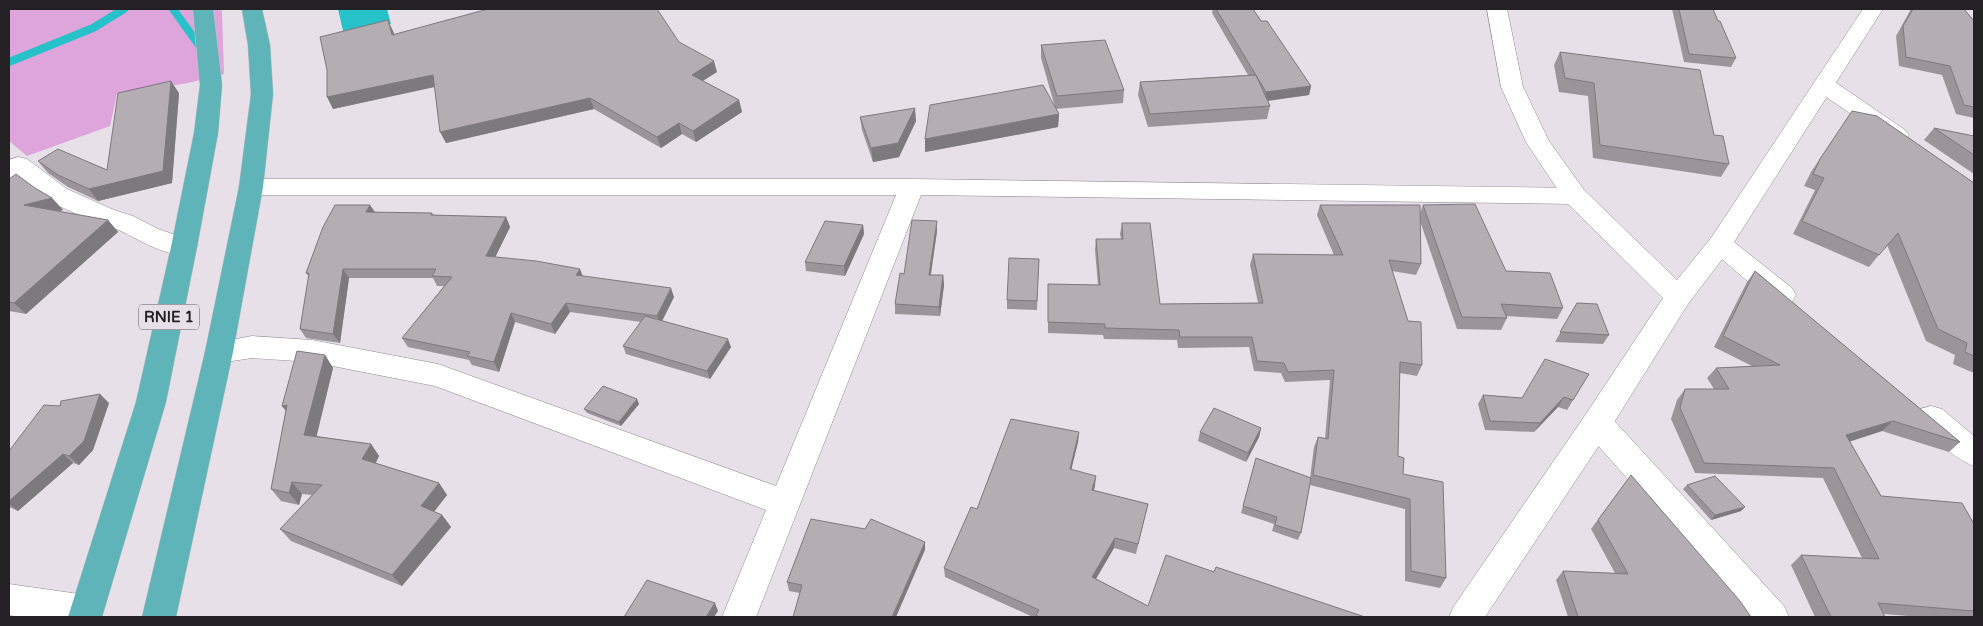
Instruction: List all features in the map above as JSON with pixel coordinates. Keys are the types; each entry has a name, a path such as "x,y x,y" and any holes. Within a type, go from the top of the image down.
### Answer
{"highway":[{"name":"RNIE 1","path":"85,614 151,402 184,247 206,133 211,85 203,9"},
{"name":"RNIE 1","path":"159,617 219,352 252,187 262,94 259,45 252,9"}],"street":[{"path":"1497,9 1512,87 1538,142 1575,196 1678,297"},
{"path":"1466,617 1597,423 1678,297 1720,244 1873,9"},
{"path":"1824,86 1911,145"},
{"path":"9,173 18,165 58,195 124,222 149,235 184,247"},
{"path":"252,187 912,187 1575,196"},
{"path":"739,617 912,187"},
{"path":"1720,244 1804,314"},
{"path":"219,352 252,347 312,351 438,375 785,503"},
{"path":"1912,402 1974,453"},
{"path":"1597,423 1772,617"},
{"path":"9,599 85,614"}],"shaded area":[{"path":"9,9 221,9 224,74 188,83 117,94 110,126 27,156 9,141"}],"water":[{"path":"338,9 387,9 391,24 344,35"}],"building":[{"path":"488,9 657,9 679,42 714,61 692,75 739,100 693,131 679,123 657,137 590,98 440,132 433,75 327,97 327,70 320,37 388,20 392,35"},
{"path":"1216,9 1253,9 1261,21 1267,21 1311,86 1266,92"},
{"path":"1679,9 1713,9 1736,58 1689,54"},
{"path":"1913,9 1964,9 1974,21 1974,107 1964,105 1950,66 1906,57 1903,26"},
{"path":"1105,40 1124,90 1057,96 1041,45"},
{"path":"1560,52 1700,70 1714,135 1723,136 1729,164 1600,145 1594,83 1565,78"},
{"path":"1256,75 1270,106 1150,114 1140,82"},
{"path":"171,81 163,171 89,189 58,175 38,161 58,149 107,170 118,93"},
{"path":"1043,85 1059,114 925,139 930,105"},
{"path":"915,108 898,143 871,148 860,117"},
{"path":"1852,111 1877,116 1974,183 1974,356 1965,352 1967,343 1938,329 1898,233 1879,255 1802,221 1824,178 1813,174 1820,159"},
{"path":"1934,128 1974,136 1974,155"},
{"path":"16,174 52,198 24,205 108,220 14,303 9,302 9,179"},
{"path":"1475,204 1506,271 1550,273 1563,308 1501,304 1507,318 1462,317 1423,205"},
{"path":"335,205 370,205 366,212 506,217 486,256 536,261 580,269 576,275 671,288 657,316 566,303 551,324 511,313 494,362 467,356 470,352 402,338 452,277 432,276 436,269 343,269 333,334 300,329 309,273 306,273 323,227"},
{"path":"1320,205 1420,205 1421,264 1389,260 1408,321 1421,322 1422,365 1400,362 1398,456 1404,458 1403,474 1443,482 1446,578 1411,571 1410,499 1313,475 1318,437 1328,439 1334,370 1288,372 1284,363 1257,361 1252,337 1180,337 1179,330 1105,328 1105,324 1048,322 1048,284 1100,285 1096,239 1123,239 1122,223 1150,223 1160,304 1263,303 1253,254 1343,255"},
{"path":"912,220 937,221 929,275 943,275 939,307 895,304 900,273 904,274"},
{"path":"825,221 863,225 844,266 805,262"},
{"path":"1009,258 1039,259 1037,301 1007,300"},
{"path":"1755,271 1960,442 1893,421 1846,435 1881,496 1962,503 1974,524 1974,611 1878,603 1885,617 1831,617 1801,555 1879,559 1834,468 1704,463 1680,408 1685,389 1729,389 1716,368 1780,365 1723,336"},
{"path":"1577,303 1597,304 1609,335 1560,332"},
{"path":"645,316 728,339 707,371 623,346"},
{"path":"297,351 325,355 304,435 371,444 362,459 439,483 421,506 442,515 392,575 280,529 322,485 292,482 289,493 271,489 287,405 282,406"},
{"path":"1545,359 1589,374 1573,400 1564,397 1540,423 1490,421 1483,395 1522,398"},
{"path":"603,386 637,399 619,422 584,409"},
{"path":"100,394 84,441 69,456 63,454 9,501 9,451 44,405 60,406 61,401"},
{"path":"1214,408 1261,428 1248,453 1200,432"},
{"path":"1011,419 1079,432 1070,469 1096,476 1092,490 1148,504 1138,544 1115,538 1092,577 1148,606 1166,555 1214,572 1216,567 1365,617 1039,617 1036,615 1039,610 944,568 971,507 977,509"},
{"path":"1256,458 1311,478 1301,533 1275,525 1277,517 1243,506"},
{"path":"1631,475 1740,601 1751,617 1578,617 1563,571 1628,574 1598,520"},
{"path":"1715,476 1745,507 1715,515 1687,485"},
{"path":"811,519 865,529 871,519 925,542 892,617 793,617 802,585 787,582"},
{"path":"647,580 715,603 706,617 624,617"}],"waterway":[{"path":"9,62 93,28 124,9"},
{"path":"173,9 201,48"}]}
